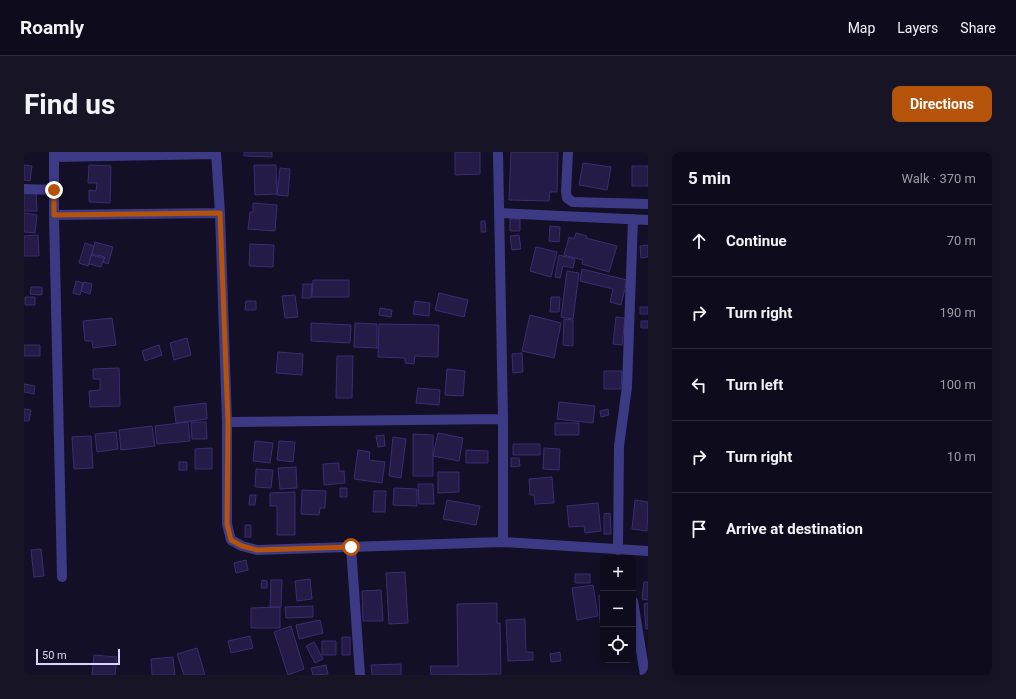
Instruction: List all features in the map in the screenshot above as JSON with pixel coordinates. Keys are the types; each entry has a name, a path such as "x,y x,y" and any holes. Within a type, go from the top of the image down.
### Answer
{"street":[{"path":"498,152 503,419 503,542"},
{"path":"568,152 566,192 567,198 573,202 648,204"},
{"path":"62,577 54,154 216,153 220,213 228,422 227,524 231,540 242,546 257,550 503,542 623,553 648,551"},
{"path":"24,189 54,190"},
{"path":"54,215 220,213"},
{"path":"499,213 648,220"},
{"path":"623,553 620,446 627,387 633,219"},
{"path":"228,422 503,419"},
{"path":"351,547 360,675"},
{"path":"636,620 645,675"}],"building":[{"path":"244,152 272,152 272,157 244,156"},
{"path":"455,152 480,152 480,174 455,175"},
{"path":"511,152 558,152 557,192 550,192 549,201 509,200"},
{"path":"583,163 611,167 607,190 579,185"},
{"path":"24,165 32,166 30,181 24,180"},
{"path":"89,165 111,166 110,203 89,202 89,190 96,191 97,183 88,183"},
{"path":"254,165 276,165 277,194 255,195"},
{"path":"632,166 648,166 648,186 632,186"},
{"path":"280,168 290,169 288,196 277,195"},
{"path":"24,190 36,190 37,211 24,211"},
{"path":"253,203 277,205 275,231 248,229 250,212 253,212"},
{"path":"24,213 37,215 35,233 24,232"},
{"path":"510,219 520,219 520,231 510,231"},
{"path":"481,221 485,221 486,232 481,232"},
{"path":"550,226 560,227 559,242 549,241"},
{"path":"576,233 587,236 586,238 617,246 609,272 582,264 583,260 564,255 569,237 574,239"},
{"path":"38,235 39,256 24,256 24,236"},
{"path":"519,235 521,249 512,250 510,236"},
{"path":"95,242 113,247 108,264 103,262 105,257 92,254"},
{"path":"85,243 94,246 88,266 79,263"},
{"path":"250,244 274,245 273,267 249,266"},
{"path":"648,245 648,257 641,258 640,246"},
{"path":"536,247 557,252 551,277 530,271"},
{"path":"91,255 104,258 101,267 89,264"},
{"path":"559,255 575,259 573,268 563,266 560,278 555,277"},
{"path":"582,269 627,280 621,305 610,302 613,289 580,281"},
{"path":"567,271 579,273 573,319 561,317"},
{"path":"313,280 349,280 349,297 312,297"},
{"path":"76,281 83,283 80,295 73,293"},
{"path":"84,282 92,284 90,294 81,291"},
{"path":"303,284 312,284 311,298 302,298"},
{"path":"31,287 42,287 42,295 30,294"},
{"path":"439,293 468,300 464,317 435,310"},
{"path":"295,295 298,317 285,318 282,296"},
{"path":"25,297 35,297 35,305 25,305"},
{"path":"551,297 560,297 559,312 550,312"},
{"path":"246,301 256,301 256,310 245,310"},
{"path":"415,301 430,303 429,316 413,314"},
{"path":"640,307 648,307 648,314 640,314"},
{"path":"380,308 392,310 391,317 379,315"},
{"path":"530,315 561,323 554,358 522,351"},
{"path":"616,317 625,318 622,345 613,344"},
{"path":"112,318 116,345 93,348 92,341 85,341 83,321"},
{"path":"564,319 573,320 573,346 563,345"},
{"path":"641,321 648,321 648,328 641,328"},
{"path":"311,323 351,325 350,343 311,341"},
{"path":"355,323 377,324 377,348 354,347"},
{"path":"379,324 439,325 438,357 415,356 414,364 405,363 405,358 378,357"},
{"path":"187,338 191,355 174,360 170,343"},
{"path":"24,345 40,345 40,356 24,356"},
{"path":"159,345 162,355 145,361 142,351"},
{"path":"278,352 303,354 302,375 276,373"},
{"path":"522,353 523,372 513,373 512,354"},
{"path":"337,356 353,356 352,398 336,398"},
{"path":"119,368 120,406 90,407 89,391 100,390 100,379 93,379 93,369"},
{"path":"447,369 465,371 463,396 445,395"},
{"path":"604,371 622,371 621,389 604,389"},
{"path":"24,384 35,386 34,394 24,392"},
{"path":"418,388 440,390 439,405 416,403"},
{"path":"559,402 595,406 593,423 557,419"},
{"path":"206,403 207,419 176,423 174,407"},
{"path":"24,409 31,410 29,421 24,421"},
{"path":"608,409 609,415 601,417 600,411"},
{"path":"188,422 190,441 157,444 155,426"},
{"path":"191,422 206,422 207,439 192,439"},
{"path":"555,423 579,423 579,435 555,435"},
{"path":"152,426 155,446 121,450 119,430"},
{"path":"116,432 118,449 97,452 95,434"},
{"path":"438,433 463,438 459,461 433,456"},
{"path":"413,434 433,435 433,476 413,476"},
{"path":"384,435 385,446 378,447 376,436"},
{"path":"91,436 93,468 74,469 72,437"},
{"path":"393,437 406,439 401,478 389,476"},
{"path":"255,441 273,443 270,463 253,461"},
{"path":"279,441 295,442 293,462 277,460"},
{"path":"513,444 540,444 540,455 513,455"},
{"path":"212,448 212,469 195,469 195,449"},
{"path":"544,448 560,449 559,470 543,469"},
{"path":"358,450 370,452 369,460 385,462 382,483 354,479"},
{"path":"466,450 488,451 488,463 466,463"},
{"path":"511,458 519,458 520,466 511,467"},
{"path":"179,462 187,462 187,470 179,470"},
{"path":"339,463 339,471 344,471 345,483 324,485 323,464"},
{"path":"296,467 297,488 280,489 278,468"},
{"path":"256,469 273,470 271,488 255,487"},
{"path":"438,472 459,472 459,492 438,493"},
{"path":"552,477 554,503 535,504 534,495 530,495 529,479"},
{"path":"418,484 433,484 434,504 419,504"},
{"path":"340,488 347,488 347,497 340,497"},
{"path":"394,488 417,489 417,506 393,505"},
{"path":"302,490 326,491 325,508 320,508 319,515 301,514"},
{"path":"374,491 386,491 385,512 373,512"},
{"path":"295,492 295,535 277,535 277,506 270,506 270,493"},
{"path":"250,495 256,495 255,505 249,505"},
{"path":"447,500 480,506 476,525 443,519"},
{"path":"635,500 648,502 647,531 632,529"},
{"path":"598,503 601,531 585,533 584,526 569,527 567,506"},
{"path":"610,513 611,534 604,534 604,514"},
{"path":"245,525 251,525 251,537 245,537"},
{"path":"41,549 44,576 34,577 31,550"},
{"path":"246,560 248,570 236,573 234,563"},
{"path":"405,572 408,623 389,624 386,573"},
{"path":"575,574 590,574 590,583 575,583"},
{"path":"310,579 312,599 297,601 295,581"},
{"path":"262,580 267,581 267,588 261,588"},
{"path":"271,580 282,580 281,607 270,607"},
{"path":"644,582 648,582 648,600 642,599"},
{"path":"593,585 598,616 577,620 572,588"},
{"path":"381,590 383,621 363,621 362,591"},
{"path":"599,595 600,595 600,623"},
{"path":"497,603 497,623 500,623 501,674 431,675 430,666 458,666 457,604"},
{"path":"648,603 648,629 646,629 644,604"},
{"path":"313,606 313,617 286,618 285,607"},
{"path":"280,607 280,628 251,628 251,608"},
{"path":"525,619 526,652 533,652 533,660 508,661 506,620"},
{"path":"320,620 323,633 299,639 296,625"},
{"path":"291,626 304,669 288,675 274,632"},
{"path":"250,636 253,648 231,653 228,641"},
{"path":"342,637 350,637 350,655 342,655"},
{"path":"322,641 336,641 336,655 322,655"},
{"path":"314,642 323,659 315,663 306,646"},
{"path":"197,648 205,675 184,675 177,654"},
{"path":"560,652 561,661 551,662 550,654"},
{"path":"94,655 117,657 115,675 92,675"},
{"path":"173,657 175,675 152,675 151,659"},
{"path":"401,664 401,675 372,675 371,665"},
{"path":"326,665 328,674 313,675 311,668"}],"route":[{"path":"54,190 54,215 220,213 228,422 227,524 231,540 242,546 257,550 351,547"}]}
